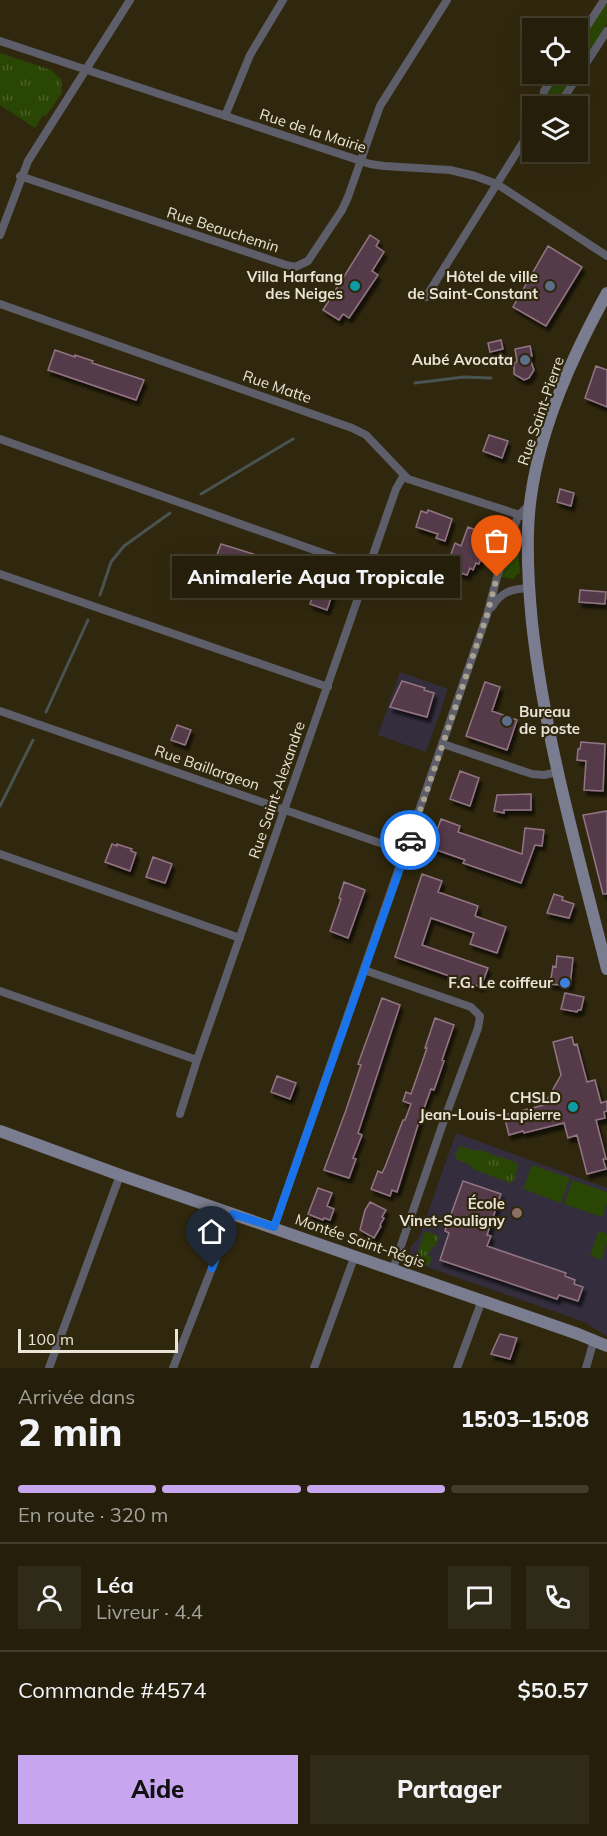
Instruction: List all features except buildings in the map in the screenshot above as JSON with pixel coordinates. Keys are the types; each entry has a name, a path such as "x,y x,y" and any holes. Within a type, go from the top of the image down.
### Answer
{"main road":[{"name":"Rue Saint-Pierre","path":"607,293 578,349 561,392 541,451 526,512 529,588 541,692 558,772 607,969"},
{"name":"Montée Saint-Régis","path":"0,1133 355,1255 607,1346"}],"street":[{"path":"0,235 27,161 130,0"},
{"path":"225,116 250,55 283,0"},
{"name":"Rue Beauchemin","path":"20,176 286,265 296,267 304,264 312,258 342,210 380,106 447,0"},
{"path":"588,25 604,0"},
{"path":"565,96 607,31"},
{"name":"Rue de la Mairie","path":"0,40 361,161 384,166 450,170 475,176 497,184 607,256"},
{"path":"426,297 522,144"},
{"name":"Rue Matte","path":"0,303 361,431 404,476 413,481 526,512"},
{"path":"0,439 368,569"},
{"name":"Rue Saint-Alexandre","path":"180,1114 196,1060 396,489 404,476"},
{"path":"274,1227 406,852 487,615 497,577 526,512"},
{"path":"0,574 328,687"},
{"path":"487,615 496,600 506,591 529,588"},
{"name":"Rue Baillargeon","path":"0,711 406,852"},
{"path":"442,744 532,774 544,775 558,772"},
{"path":"0,854 240,938"},
{"path":"364,970 471,1007 480,1016 478,1028 442,1123 393,1269"},
{"path":"0,991 196,1060"},
{"path":"50,1368 120,1175"},
{"path":"173,1368 233,1214"},
{"path":"314,1368 355,1255"},
{"path":"457,1368 482,1300"},
{"path":"586,1368 594,1340"}],"shaded area":[{"path":"400,672 448,689 426,752 378,735"},
{"name":"École Vinet-Souligny","path":"456,1133 607,1188 607,1336 584,1322 416,1263 409,1257 411,1246 419,1238"}],"green space":[{"path":"607,5 607,24 588,54 588,30 603,7"},
{"path":"0,53 51,70 61,79 62,93 35,128 0,105"},
{"path":"553,84 569,84 561,96 549,96 548,92"},
{"path":"517,537 520,574 517,574 514,579 501,577 515,538"},
{"path":"462,1146 517,1163 514,1181 510,1183 473,1169 470,1165 456,1159 458,1148"},
{"path":"532,1165 570,1178 561,1203 523,1189"},
{"path":"573,1180 607,1192 607,1204 602,1217 564,1204"},
{"path":"425,1231 439,1236 428,1256 432,1257 429,1266 415,1261"},
{"path":"599,1231 607,1234 607,1244 601,1260 590,1255"}],"waterway":[{"path":"415,383 464,377 491,378"},
{"path":"201,494 293,439"},
{"path":"100,595 111,562 124,546 170,513"},
{"path":"46,712 88,620"},
{"path":"0,806 33,740"}],"way so far":[{"path":"410,840 487,615 497,577"}],"place":[{"name":"Villa Harfang des Neiges","path":"355,286"},
{"name":"Hôtel de ville de Saint-Constant","path":"550,286"},
{"name":"Aubé Avocata","path":"525,360"},
{"name":"Animalerie Aqua Tropicale","path":"497,577"},
{"name":"Bureau de poste","path":"507,721"},
{"name":"F.G. Le coiffeur","path":"565,983"},
{"name":"CHSLD Jean-Louis-Lapierre","path":"573,1107"},
{"name":"École Vinet-Souligny","path":"517,1213"}],"route":[{"path":"212,1268 233,1214 274,1227 410,840"}]}
